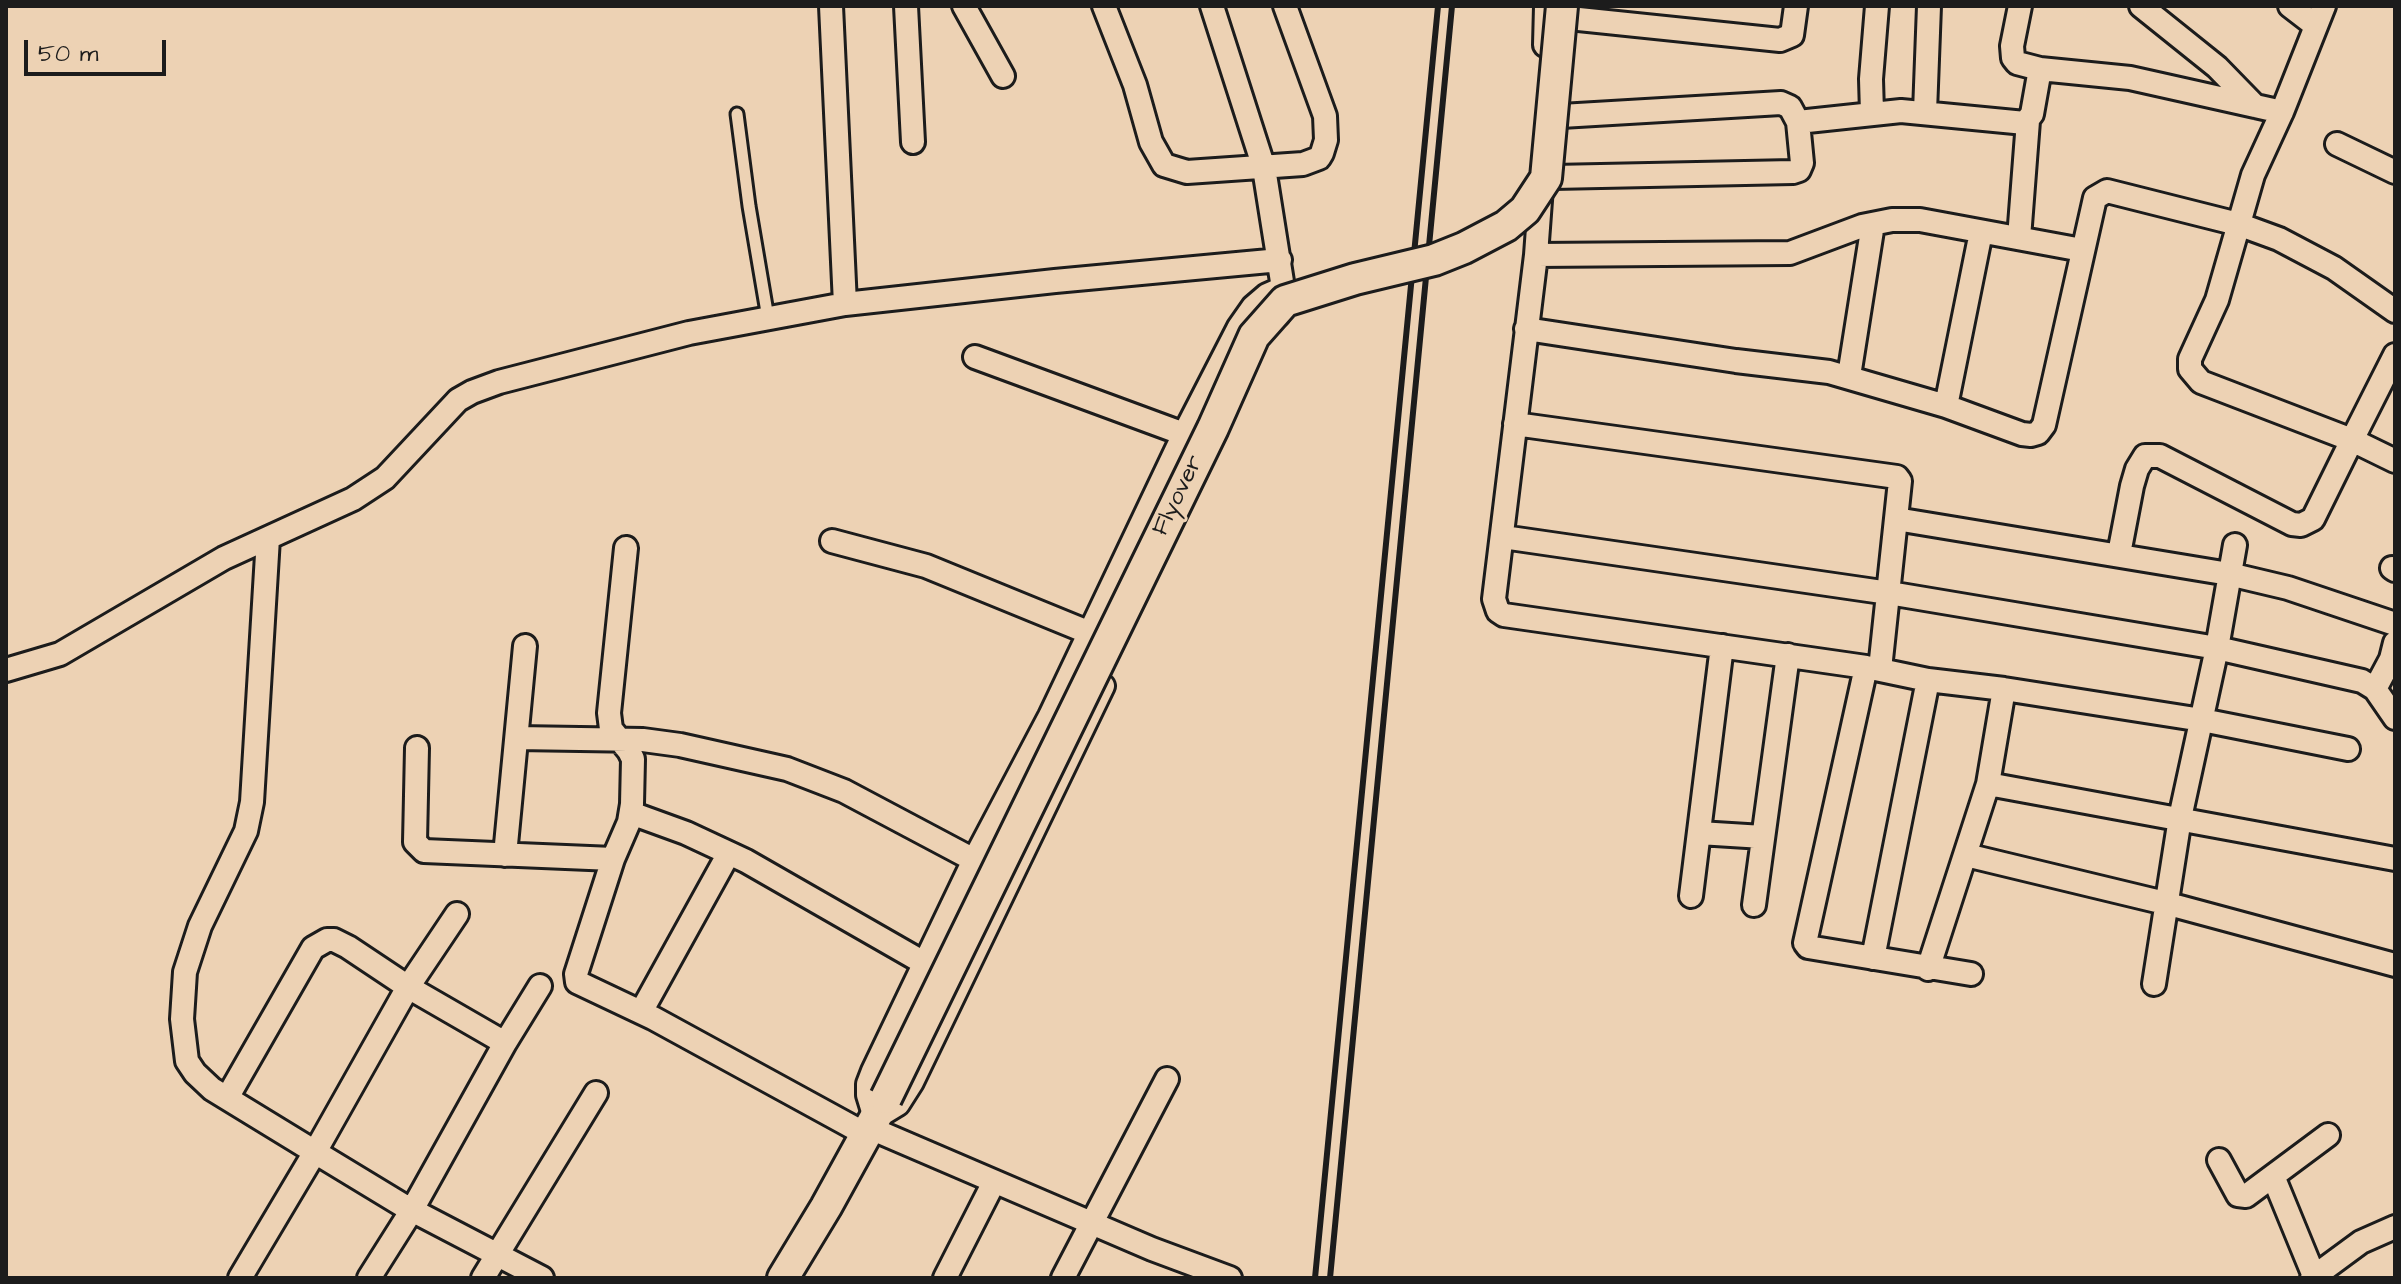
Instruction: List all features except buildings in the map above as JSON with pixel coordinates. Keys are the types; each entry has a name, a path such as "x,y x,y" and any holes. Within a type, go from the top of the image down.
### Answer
{"main road":[{"name":"Flyover","path":"826,1207 874,1120 1213,428 1254,336 1285,301 1355,279 1434,260 1506,226 1525,210 1546,178 1567,10"},
{"path":"783,1278 826,1207"},
{"path":"802,1278 826,1207"}],"street":[{"path":"831,6 845,304"},
{"path":"906,6 913,142"},
{"path":"964,6 1003,76"},
{"path":"1104,6 1135,85 1151,142 1164,165 1187,172 1264,168 1312,161 1322,153 1326,140 1325,116 1285,6"},
{"path":"874,1120 898,1104 912,1082 1273,331 1283,288 1264,168 1212,6"},
{"path":"1546,6 1540,214 1494,599 1496,607 1504,615 1788,655 1928,680 2202,720 2348,749"},
{"path":"1540,214 1553,177 1561,116 1567,10 1681,17 1785,40 1791,38 1793,32 1796,6"},
{"path":"1872,113 1871,79 1877,6"},
{"path":"1925,112 1929,6"},
{"path":"2020,6 2012,46 2013,58 2017,63 2040,69 2130,78 2282,112"},
{"path":"2141,6 2217,67 2255,106"},
{"path":"2290,6 2320,16 2253,175 2217,300 2190,359 2190,369 2194,377 2215,388 2352,440 2395,461"},
{"path":"2019,238 2028,121 2040,69"},
{"path":"1553,177 1796,171 1802,163 1798,122 1790,107 1781,103 1561,116"},
{"path":"1798,122 1872,113 1925,112 2021,123 2028,121"},
{"path":"2337,144 2395,172"},
{"path":"1526,329 1849,376 2031,435 2041,430 2095,198 2107,191 2238,224 2305,252 2334,268 2395,311"},
{"path":"1536,255 1790,253 1892,220 1920,220 2082,250"},
{"path":"1849,376 1873,224"},
{"path":"1946,406 1981,232"},
{"path":"6,670 60,654 198,572 371,488 385,478 451,406 472,392 603,353 689,333 845,304 1280,260"},
{"path":"874,1120 868,1084 974,860 1050,716 1184,434 1239,327 1253,307 1267,295 1283,288"},
{"path":"2119,554 2132,486 2145,456 2160,456 2292,524 2301,525 2313,519 2395,355"},
{"path":"975,357 1184,434"},
{"path":"1515,424 1894,475 1900,481 1889,593 1805,938 1808,947 1971,974"},
{"path":"1896,519 2229,574 2288,588 2395,624"},
{"path":"1503,537 1889,593 2217,648 2362,681 2375,689 2395,718"},
{"path":"268,538 252,802 246,831 192,947 185,972 182,1019 187,1061 195,1073 227,1098 315,1152 412,1210 542,1278"},
{"path":"832,541 926,566 1090,633"},
{"path":"2154,984 2180,818 2217,648 2235,545"},
{"path":"626,548 609,713 611,729 633,759 631,813 576,976 582,986 874,1120 994,1182 1230,1278"},
{"path":"505,855 525,646"},
{"path":"1691,896 1722,646"},
{"path":"2375,689 2394,654"},
{"path":"1754,905 1788,655"},
{"path":"1873,958 1928,680"},
{"path":"1928,969 1988,784 2004,689"},
{"path":"517,738 618,738 680,745 806,774 974,860"},
{"path":"417,748 415,842 420,849 430,853 613,859"},
{"path":"1988,784 2395,859"},
{"path":"631,813 729,853 924,963"},
{"path":"1699,833 1763,837"},
{"path":"641,1012 729,853"},
{"path":"1966,855 2165,903 2395,965"},
{"path":"240,1278 408,987 457,914"},
{"path":"227,1098 313,948 320,942 334,940 505,1043"},
{"path":"369,1278 412,1210 540,986"},
{"path":"1063,1278 1167,1079"},
{"path":"483,1278 596,1093"},
{"path":"2219,1160 2241,1196 2246,1196 2328,1135"},
{"path":"2273,1176 2313,1277 2361,1242 2395,1227"},
{"path":"945,1278 994,1182"}],"lane":[{"path":"737,114 768,318"}],"railway":[{"path":"1315,1278 1438,6"},
{"path":"1330,1278 1452,6"}]}
